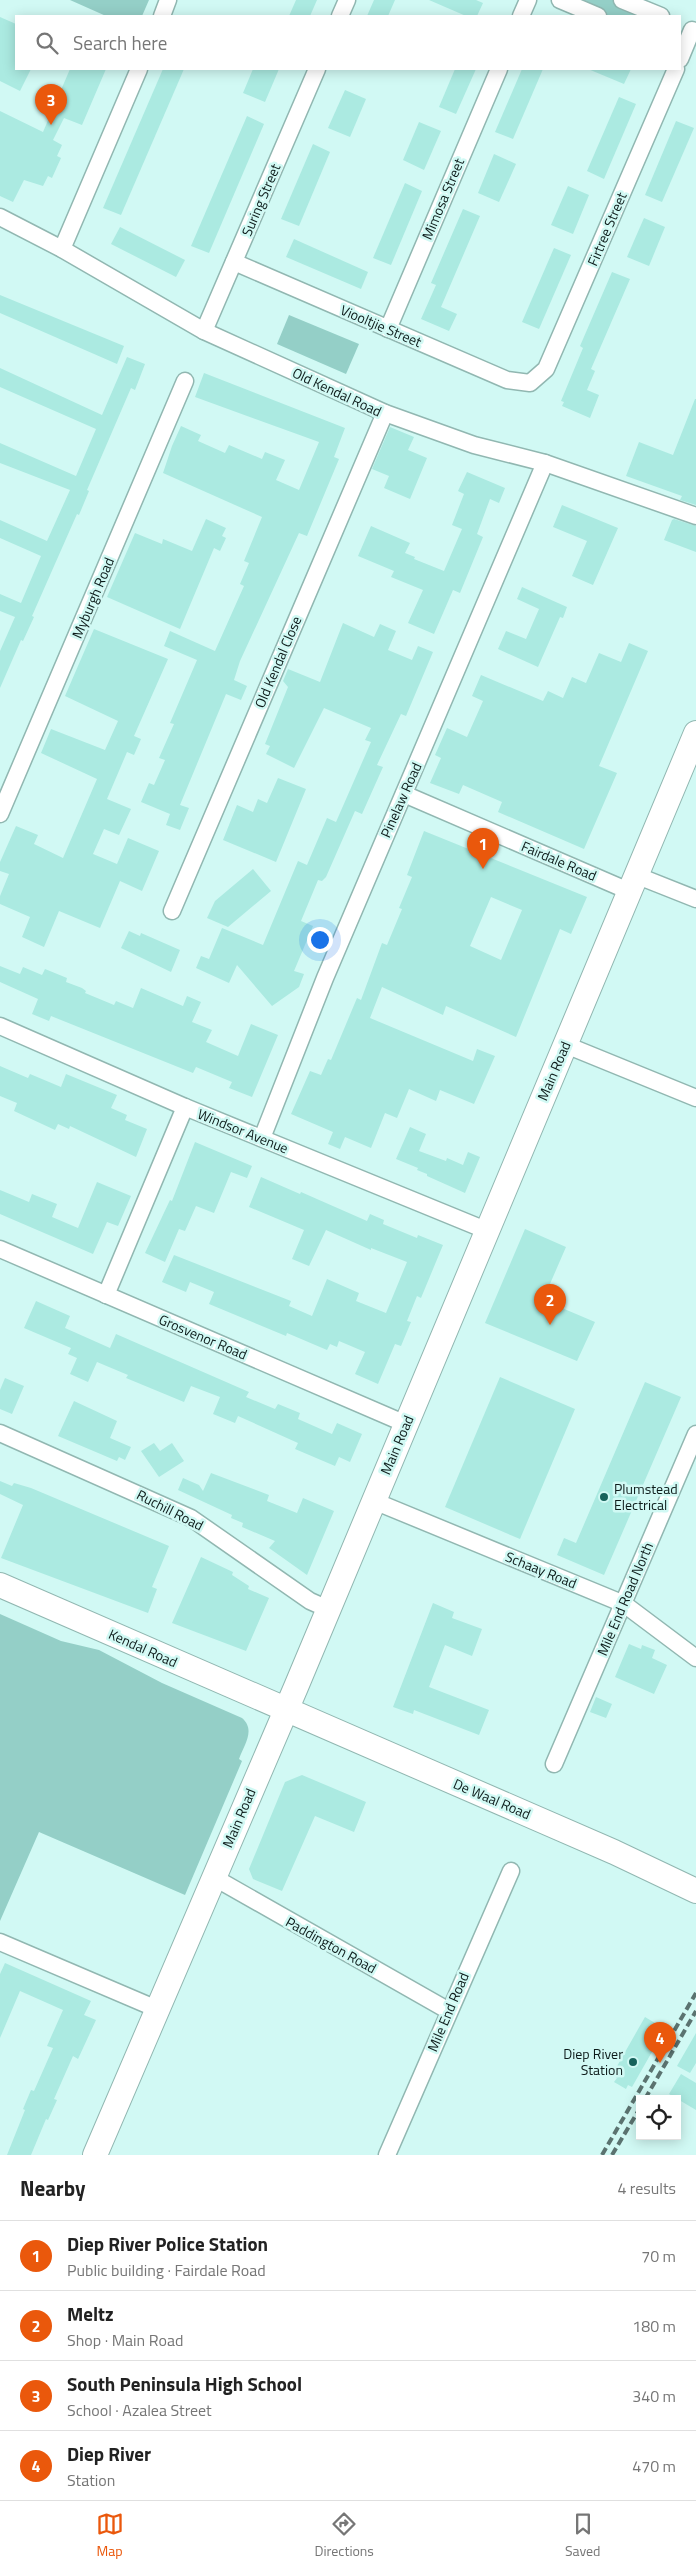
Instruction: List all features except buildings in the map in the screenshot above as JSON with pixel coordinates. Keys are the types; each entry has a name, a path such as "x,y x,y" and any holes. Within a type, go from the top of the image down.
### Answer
{"main road":[{"name":"Main Road","path":"95,2155 286,1711 696,733"},
{"name":"Kendal Road","path":"0,1585 286,1711"},
{"name":"De Waal Road","path":"286,1711 614,1852 696,1891"}],"street":[{"path":"162,15 168,0"},
{"path":"340,15 347,0"},
{"path":"521,15 528,0"},
{"path":"560,0 596,15"},
{"path":"622,0 659,15"},
{"path":"685,55 689,28"},
{"path":"62,249 139,70"},
{"name":"Suring Street","path":"204,331 317,70"},
{"name":"Mimosa Street","path":"388,329 498,70"},
{"name":"Firtree Street","path":"530,383 546,369 676,70"},
{"name":"Old Kendal Road","path":"0,217 62,249 204,331 385,414 474,445 545,463 696,516"},
{"name":"Viooltjie Street","path":"234,262 507,380 530,383"},
{"name":"Myburgh Road","path":"0,814 185,381"},
{"name":"Old Kendal Close","path":"172,911 385,414"},
{"name":"Pinelaw Road","path":"262,1138 325,978 545,463"},
{"name":"Fairdale Road","path":"404,794 634,884 696,899"},
{"name":"Windsor Avenue","path":"0,1026 185,1107 488,1230"},
{"path":"566,1045 696,1098"},
{"path":"106,1295 185,1107"},
{"name":"Grosvenor Road","path":"0,1249 406,1424"},
{"name":"Ruchill Road","path":"0,1433 191,1518 310,1601 328,1609"},
{"name":"Mile End Road North","path":"554,1764 696,1434"},
{"name":"Schaay Road","path":"374,1501 624,1604 696,1658"},
{"name":"Mile End Road","path":"387,2155 448,2011 511,1870"},
{"name":"Paddington Road","path":"215,1878 448,2011"},
{"path":"0,1942 158,2009"}],"green space":[{"path":"70,0 149,0 142,15 104,15"},
{"path":"562,0 621,0 657,15 598,15"},
{"path":"289,315 359,344 346,374 277,344"},
{"path":"0,1614 61,1641 99,1650 162,1683 242,1718 246,1723 249,1733 239,1759 242,1761 185,1895 39,1832 0,1921"}],"railway":[{"path":"602,2155 696,1993"},
{"path":"647,2095 696,2011"},
{"path":"612,2155 636,2115"}],"place":[{"name":"South Peninsula High School","path":"51,125"},
{"name":"Diep River Police Station","path":"483,869"},
{"name":"Meltz","path":"550,1325"},
{"name":"Plumstead Electrical","path":"604,1497"},
{"name":"Diep River Station","path":"633,2062"},
{"name":"Diep River","path":"660,2063"}]}
